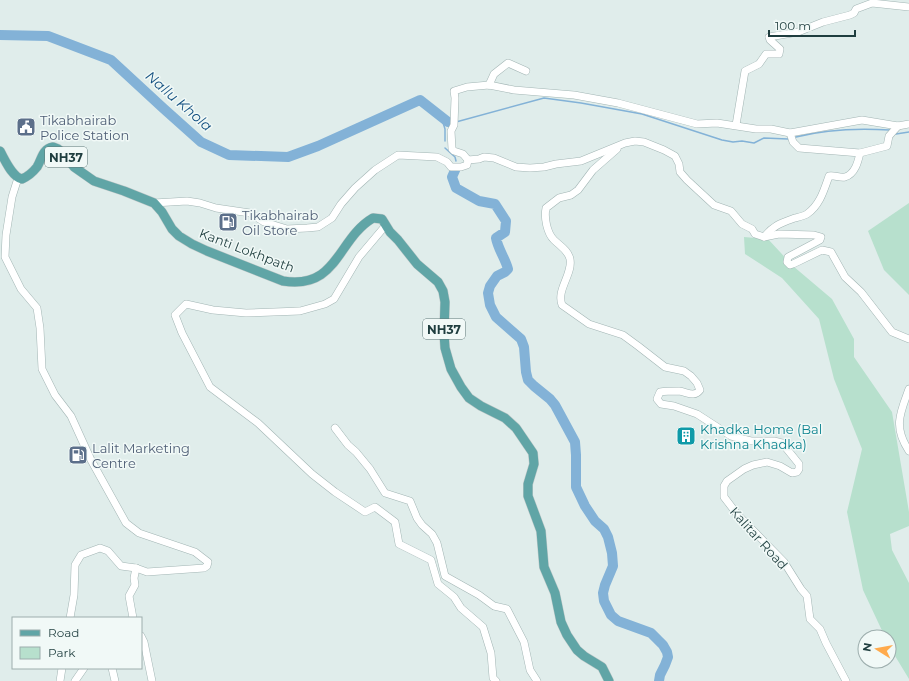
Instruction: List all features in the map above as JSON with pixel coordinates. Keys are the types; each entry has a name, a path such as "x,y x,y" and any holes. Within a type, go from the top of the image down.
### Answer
{"main road":[{"name":"NH37","path":"18,178 22,179 30,175 38,166 46,150 52,147 58,149 74,167 94,181 154,203"},
{"path":"0,151 18,178"},
{"name":"Kanti Lokhpath","path":"154,203 162,212 172,229 179,236 192,244 267,275 283,281 296,283 305,282 324,272 336,260 356,233 369,220 380,217 384,221 390,232 411,258 438,282 443,291 445,302 445,348 451,369 461,387 469,398 481,406 506,418 516,428 533,454 534,464 528,484 528,496 541,531 544,567 555,593 562,622 567,635 577,650 602,667 609,681"}],"street":[{"path":"736,125 745,71 759,64 766,54 779,54 780,49 770,40 769,37 798,32 823,22 850,15 854,13 856,9 872,4 909,8"},
{"path":"489,86 494,74 508,63 526,71"},
{"path":"468,160 463,154 452,149 451,131 454,125 454,91 489,86 514,90 574,95 611,101 697,124 716,123 756,129 771,129 790,133 862,120 898,126 909,124"},
{"path":"790,133 795,145 799,148 860,153 887,146 889,136 898,126"},
{"path":"468,160 484,157 494,158 516,167 537,167 580,160 625,143 635,141 644,142 664,150 675,156 679,164 680,172 714,205 731,211 742,224 752,229 755,234 764,237 779,234 814,235 821,237 820,240 788,257 787,262 790,265 794,264 822,250 831,252 845,277 861,292 892,332 909,339"},
{"name":"Kalitar Road","path":"625,143 593,170 578,190 571,195 559,198 546,208 544,218 552,237 563,247 570,258 570,266 562,292 562,305 582,320 622,335 665,367 684,371 697,383 700,390 698,393 692,394 680,391 660,392 657,399 661,404 674,406 697,414 731,436 751,441 774,441 782,443 799,464 799,469 797,472 792,473 780,466 767,462 753,465 744,469 727,481 724,486 724,497 737,514 784,562 807,596 810,619 820,629 846,681"},
{"path":"764,237 771,228 779,223 807,214 817,204 829,176 845,177 852,172 856,166 860,153"},
{"path":"154,203 187,201 216,208 250,213 264,222 286,229 312,227 318,226 332,218 341,204 355,188 375,170 398,155 437,157 447,162 451,167 461,168 467,165 468,160"},
{"path":"18,178 12,197 6,235 5,257 21,289 37,308 40,328 42,369 55,395 72,416 91,460 126,523 139,533 195,552 208,562 207,566 204,568 147,572 136,568 121,566 108,551 100,548 81,555 75,565 74,595 70,617"},
{"path":"386,226 359,257 334,299 325,304 300,311 246,313 213,310 186,304 175,315 182,333 210,386 258,423 312,474 334,492 365,512 375,507 395,522 399,544 431,560"},
{"path":"909,389 899,417 899,429 903,441 909,450"},
{"path":"335,428 370,469 385,493 410,501 417,518 432,534 437,543 445,576 479,595 494,606 507,608 524,642 530,670 538,681"},
{"path":"437,543 435,545 431,560 438,584 454,597 460,608 483,627 491,653 493,678 496,681"},
{"path":"134,617 129,596 135,585 134,578 136,568"},
{"path":"142,638 152,681"},
{"path":"60,681 62,669"},
{"path":"75,681 83,669"},
{"path":"112,669 115,681"}],"green space":[{"path":"909,203 909,295 884,270 868,231"},
{"path":"744,237 768,239 793,266 832,299 854,339 854,357 892,412 909,512 909,526 890,534 892,550 909,583 909,679 897,659 897,629 881,629 863,590 847,512 862,449 834,379 819,319 782,278 745,254"}],"waterway":[{"name":"Nallu Khola","path":"0,35 48,36 111,60 201,142 229,155 288,157 318,146 420,100 448,122"},
{"path":"456,122 544,98 642,114 722,140 733,142 742,141 754,143 764,138 788,139"},
{"path":"441,116 445,129 445,141"},
{"path":"796,137 819,132 843,130 890,130"},
{"path":"896,134 909,132"},
{"path":"445,148 455,157 456,161"},
{"path":"456,168 452,177 456,188 479,201 495,204 506,221 505,232 496,238 508,269 497,276 490,286 488,293 490,305 496,317 521,339 524,347 528,380 555,405 575,442 576,487 585,506 595,521 604,529 608,537 612,553 613,566 605,585 603,593 604,601 611,615 618,621 651,633 663,645 668,657 659,681"}],"place":[{"name":"Tikabhairab Police Station","path":"26,127"},
{"name":"Tikabhairab Oil Store","path":"228,222"},
{"name":"Khadka Home (Bal Krishna Khadka)","path":"686,436"},
{"name":"Lalit Marketing Centre","path":"78,455"}]}
